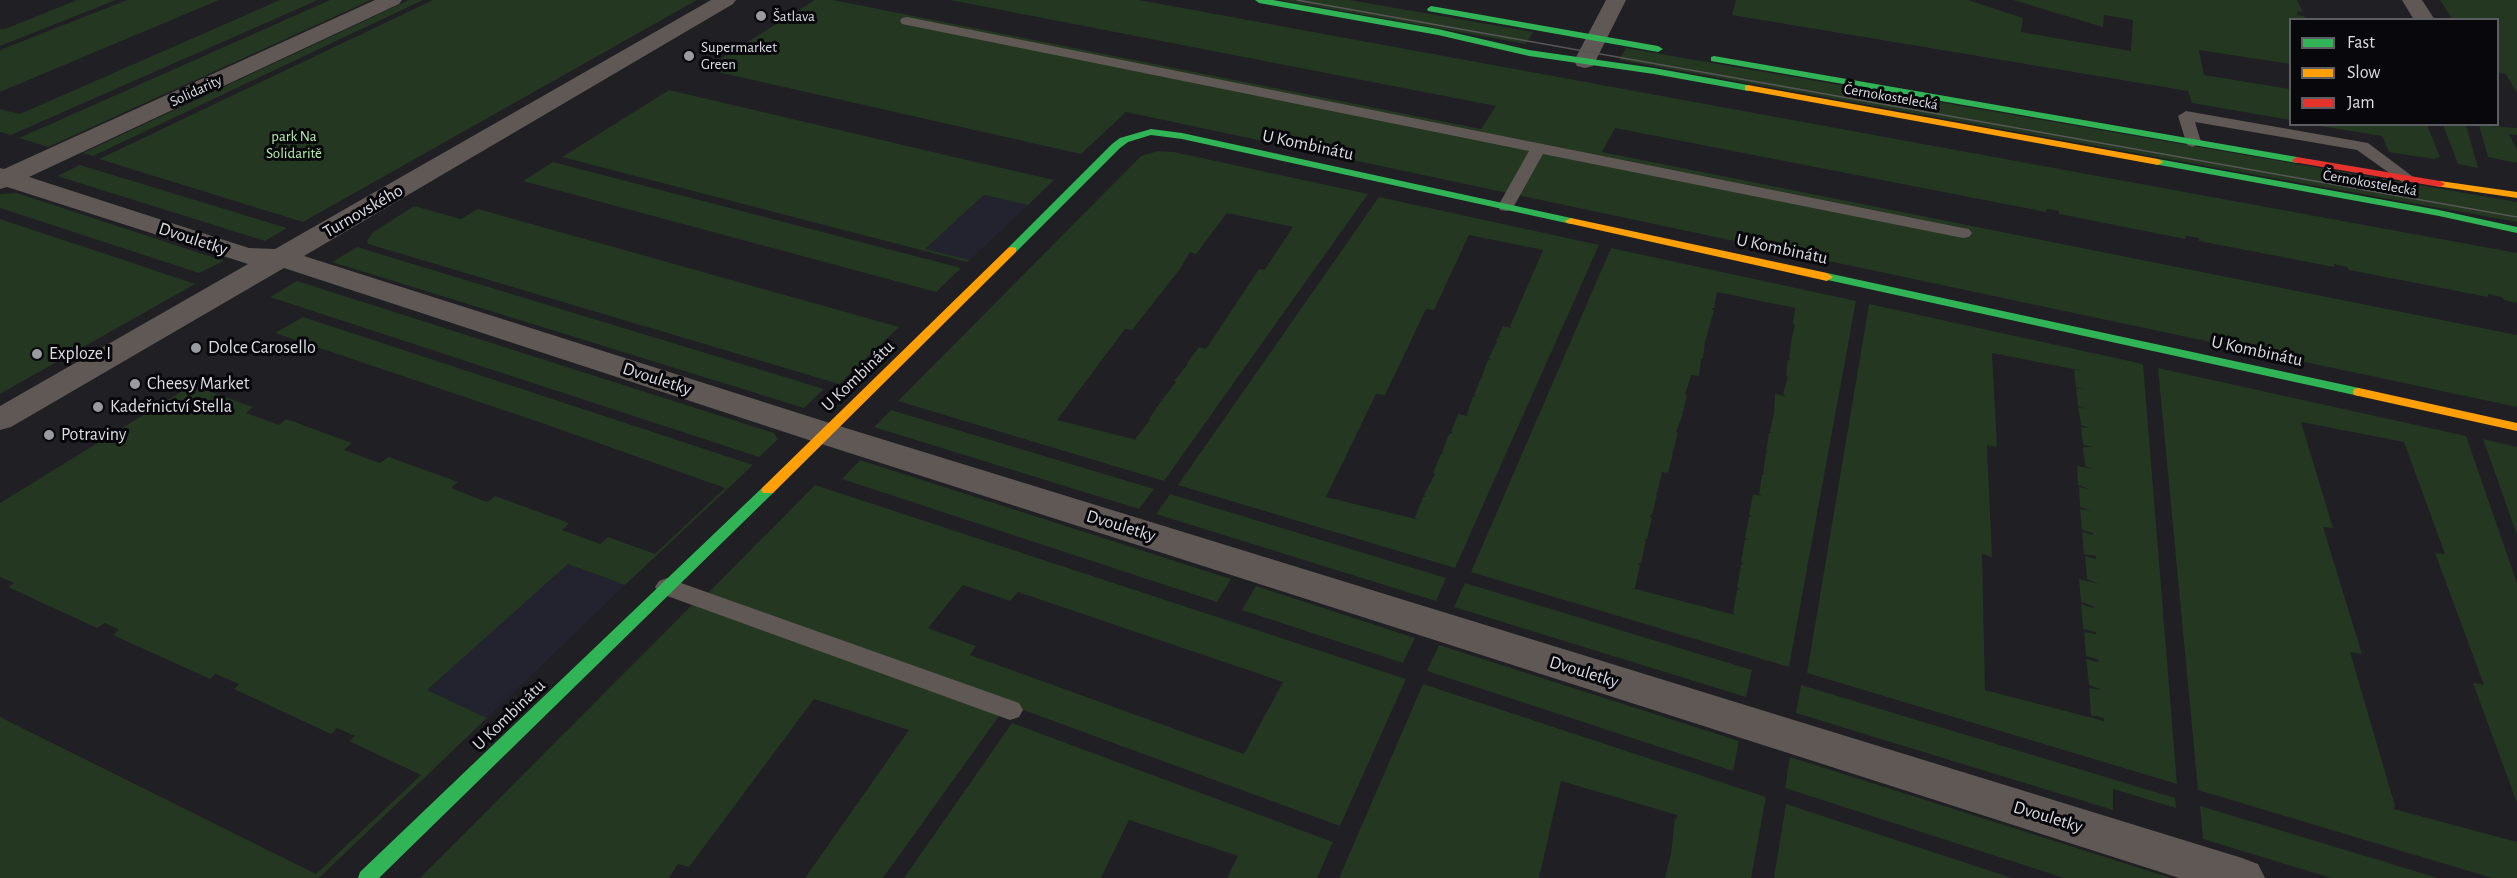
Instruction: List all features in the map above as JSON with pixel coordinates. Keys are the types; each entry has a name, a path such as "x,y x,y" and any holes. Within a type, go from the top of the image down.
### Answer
{"main road":[{"name":"Černokostelecká","path":"1260,0 1432,31 1530,53 2439,213 2517,230"},
{"path":"1422,8 1666,50"},
{"name":"Černokostelecká","path":"1701,57 2408,179 2517,195"},
{"name":"U Kombinátu","path":"367,878 668,587 1116,146 1131,136 1151,132 1182,136 2517,426"}],"street":[{"name":"Solidarity","path":"2,178 392,0"},
{"name":"Turnovského","path":"0,420 726,0"},
{"path":"1585,61 1616,0"},
{"path":"2412,0 2424,18"},
{"name":"Dvouletky","path":"2,178 246,256 281,258 824,433 2242,878"}],"lane":[{"path":"907,21 1964,233"},
{"path":"2193,142 2186,116 2362,146 2408,179"},
{"path":"1506,206 1538,149"},
{"path":"668,587 1010,710"}],"shaded area":[{"path":"984,195 1028,205 970,260 925,249"},
{"path":"568,564 625,585 487,718 426,690"}],"green space":[{"path":"77,0 116,0 0,46 0,29"},
{"path":"127,0 219,0 0,92 0,50"},
{"path":"280,0 318,0 11,135 0,132 0,109 20,114"},
{"path":"330,0 371,0 48,147 19,138"},
{"path":"409,0 423,0 93,156 83,153"},
{"name":"park Na Solidaritě","path":"433,0 697,0 303,222 99,159"},
{"path":"815,0 833,0 1481,129 1496,106 950,0 1139,0 2517,253 2517,303 2488,294 2488,297 2349,270 2347,267 2334,264 2334,267 2199,241 2199,238 2186,236 2185,239 2059,214 2059,211 2047,209 2046,212 1615,128 1602,152 2517,335 2517,407 1126,112 1081,154 704,69"},
{"path":"1280,0 1350,0 1533,32 1526,44"},
{"path":"1736,0 1968,0 2023,18 2021,32 2131,51 2133,20 2104,15 2103,27 2013,0 2297,0 2303,12 2297,11 2298,15 2305,18 2289,18 2289,64 2199,50 2204,75 2289,89 2289,120 2192,103 2188,91 1732,15"},
{"path":"2440,0 2517,0 2517,93 2506,74 2499,73 2499,18 2451,18"},
{"path":"1626,48 2517,202 2517,222 1619,60"},
{"path":"669,90 1054,180 1028,205 984,195 925,249 970,260 967,262 562,157"},
{"path":"2320,126 2427,126 2440,157 2433,159 2389,152 2382,136"},
{"path":"2443,126 2466,126 2478,168 2458,164"},
{"path":"2479,126 2517,128 2517,135 2509,134 2517,150 2517,163 2488,157"},
{"path":"1158,151 1174,152 1368,194 1164,481 898,401 1141,156","holes":["1227,213 1293,227 1265,269 1267,270 1259,269 1206,349 1199,347 1187,363 1162,400 1163,402 1161,401 1135,439 1137,440 1057,420 1125,329 1132,330 1180,269 1190,252 1196,254"]},
{"path":"553,162 961,268 936,292 523,181"},
{"path":"80,165 287,228 265,241 57,176"},
{"path":"17,193 224,261 199,273 0,208 0,194"},
{"path":"1379,197 1599,245 1455,568 1178,485","holes":["1469,235 1543,250 1510,326 1512,328 1503,326 1496,341 1498,343 1489,358 1491,360 1488,360 1468,416 1458,414 1451,432 1453,433 1449,434 1442,452 1444,453 1441,454 1416,519 1326,497 1376,394 1385,395 1426,309 1434,310"]},
{"path":"414,206 461,219 478,209 899,327 839,384 368,244 367,241 372,233"},
{"path":"0,219 130,262 195,284 0,394"},
{"path":"357,247 824,389 804,408 332,262"},
{"path":"1611,248 1856,301 1789,667 1471,572","holes":["1717,292 1795,308 1793,324 1795,325 1791,341 1793,342 1791,342 1789,358 1791,359 1788,360 1786,376 1788,377 1783,394 1786,396 1775,394 1771,433 1769,433 1766,452 1768,452 1763,473 1765,473 1762,475 1759,494 1762,496 1753,494 1749,515 1752,516 1749,517 1745,538 1748,540 1745,540 1741,562 1744,563 1741,565 1737,587 1740,589 1737,590 1733,613 1735,615 1632,588 1635,588 1640,565 1638,563 1641,563 1646,541 1644,539 1647,539 1652,518 1649,516 1652,515 1657,495 1655,493 1657,493 1662,473 1660,472 1668,473 1690,375 1699,376 1701,359 1714,310 1711,308 1714,308"]},
{"path":"297,281 774,433 778,439 759,457 270,297"},
{"path":"1869,304 2143,364 2177,784 1807,673","holes":["1992,353 2083,371 2074,370 2076,387 2085,389 2076,388 2078,406 2088,409 2078,407 2081,425 2090,428 2081,427 2083,445 2093,447 2083,447 2085,466 2095,469 2077,466 2078,485 2089,489 2079,487 2080,507 2091,511 2080,509 2082,530 2093,533 2093,535 2082,532 2084,554 2096,556 2096,559 2085,556 2087,579 2099,584 2079,579 2081,602 2093,606 2093,608 2081,604 2083,629 2096,632 2096,634 2084,632 2086,656 2099,660 2098,662 2086,659 2089,685 2102,690 2089,688 2091,715 2104,718 2104,721 1985,690 1982,554 1992,557 1987,445 1997,447"]},
{"path":"303,317 753,465 625,585 568,564 427,690 487,718 319,878 0,878 0,717 316,874 421,775 349,741 355,736 337,728 331,734 234,689 239,684 216,674 210,679 113,635 119,630 105,623 97,628 8,587 14,583 0,577 0,503 192,385 253,407 246,413 279,425 286,419 352,443 344,450 380,463 389,457 458,482 451,488 487,502 495,496 569,523 562,530 600,544 608,537 655,554 725,488 539,422 275,333"},
{"path":"2158,368 2466,436 2517,583 2517,803 2473,683 2484,685 2435,553 2445,554 2404,442 2301,422 2333,528 2323,527 2362,654 2350,652 2394,809 2517,842 2517,878 2492,878 2198,790"},
{"path":"891,410 1154,489 1139,509 874,427"},
{"path":"2483,439 2517,447 2517,535"},
{"path":"860,460 1231,579 1217,602 842,479"},
{"path":"815,485 1406,679 1340,826 707,594","holes":["963,585 1010,601 1018,592 1283,682 1244,754 970,655 976,646 928,628"]},
{"path":"1170,494 1446,578 1436,601 1156,514"},
{"path":"1465,583 1752,670 1746,697 1454,607"},
{"path":"1256,586 1415,638 1403,663 1242,610"},
{"path":"692,605 1002,712 883,878 805,878 909,730 814,699 689,867 678,864 669,878 420,878"},
{"path":"1439,645 1739,741 1733,771 1427,671"},
{"path":"1423,684 1766,797 1751,878 1665,878 1677,815 1561,781 1539,878 1339,878"},
{"path":"1801,685 2175,798 2176,808 2113,789 2113,810 1796,713"},
{"path":"1012,723 1333,842 1317,878 1227,878 1238,856 1129,820 1101,878 904,878"},
{"path":"1790,757 2171,878 2064,878 1785,788"},
{"path":"1786,804 2012,878 1774,878"},
{"path":"2200,806 2438,878 2331,878 2203,839"}],"tram line":[{"path":"1297,0 2517,217"}],"traffic: fast":[{"path":"1259,0 1438,32 1529,53 1654,71 1748,88"},
{"path":"1431,9 1658,49"},
{"path":"1714,59 2297,160"},
{"path":"1012,250 1116,146 1124,140 1151,132 1182,136 1571,221"},
{"path":"2158,162 2439,213 2517,230"},
{"path":"1827,277 2359,392"},
{"path":"367,878 768,490"}],"traffic: slow":[{"path":"1748,88 2158,162"},
{"path":"2440,184 2517,195"},
{"path":"1571,221 1827,277"},
{"path":"768,490 1012,250"},
{"path":"2359,392 2517,427"}],"traffic: jam":[{"path":"2297,160 2440,184"}],"place":[{"name":"Šatlava","path":"761,16"},
{"name":"Supermarket Green","path":"689,56"},
{"name":"Dolce Carosello","path":"196,348"},
{"name":"Exploze I","path":"37,354"},
{"name":"Cheesy Market","path":"135,384"},
{"name":"Kadeřnictví Stella","path":"98,407"},
{"name":"Potraviny","path":"49,435"}]}
